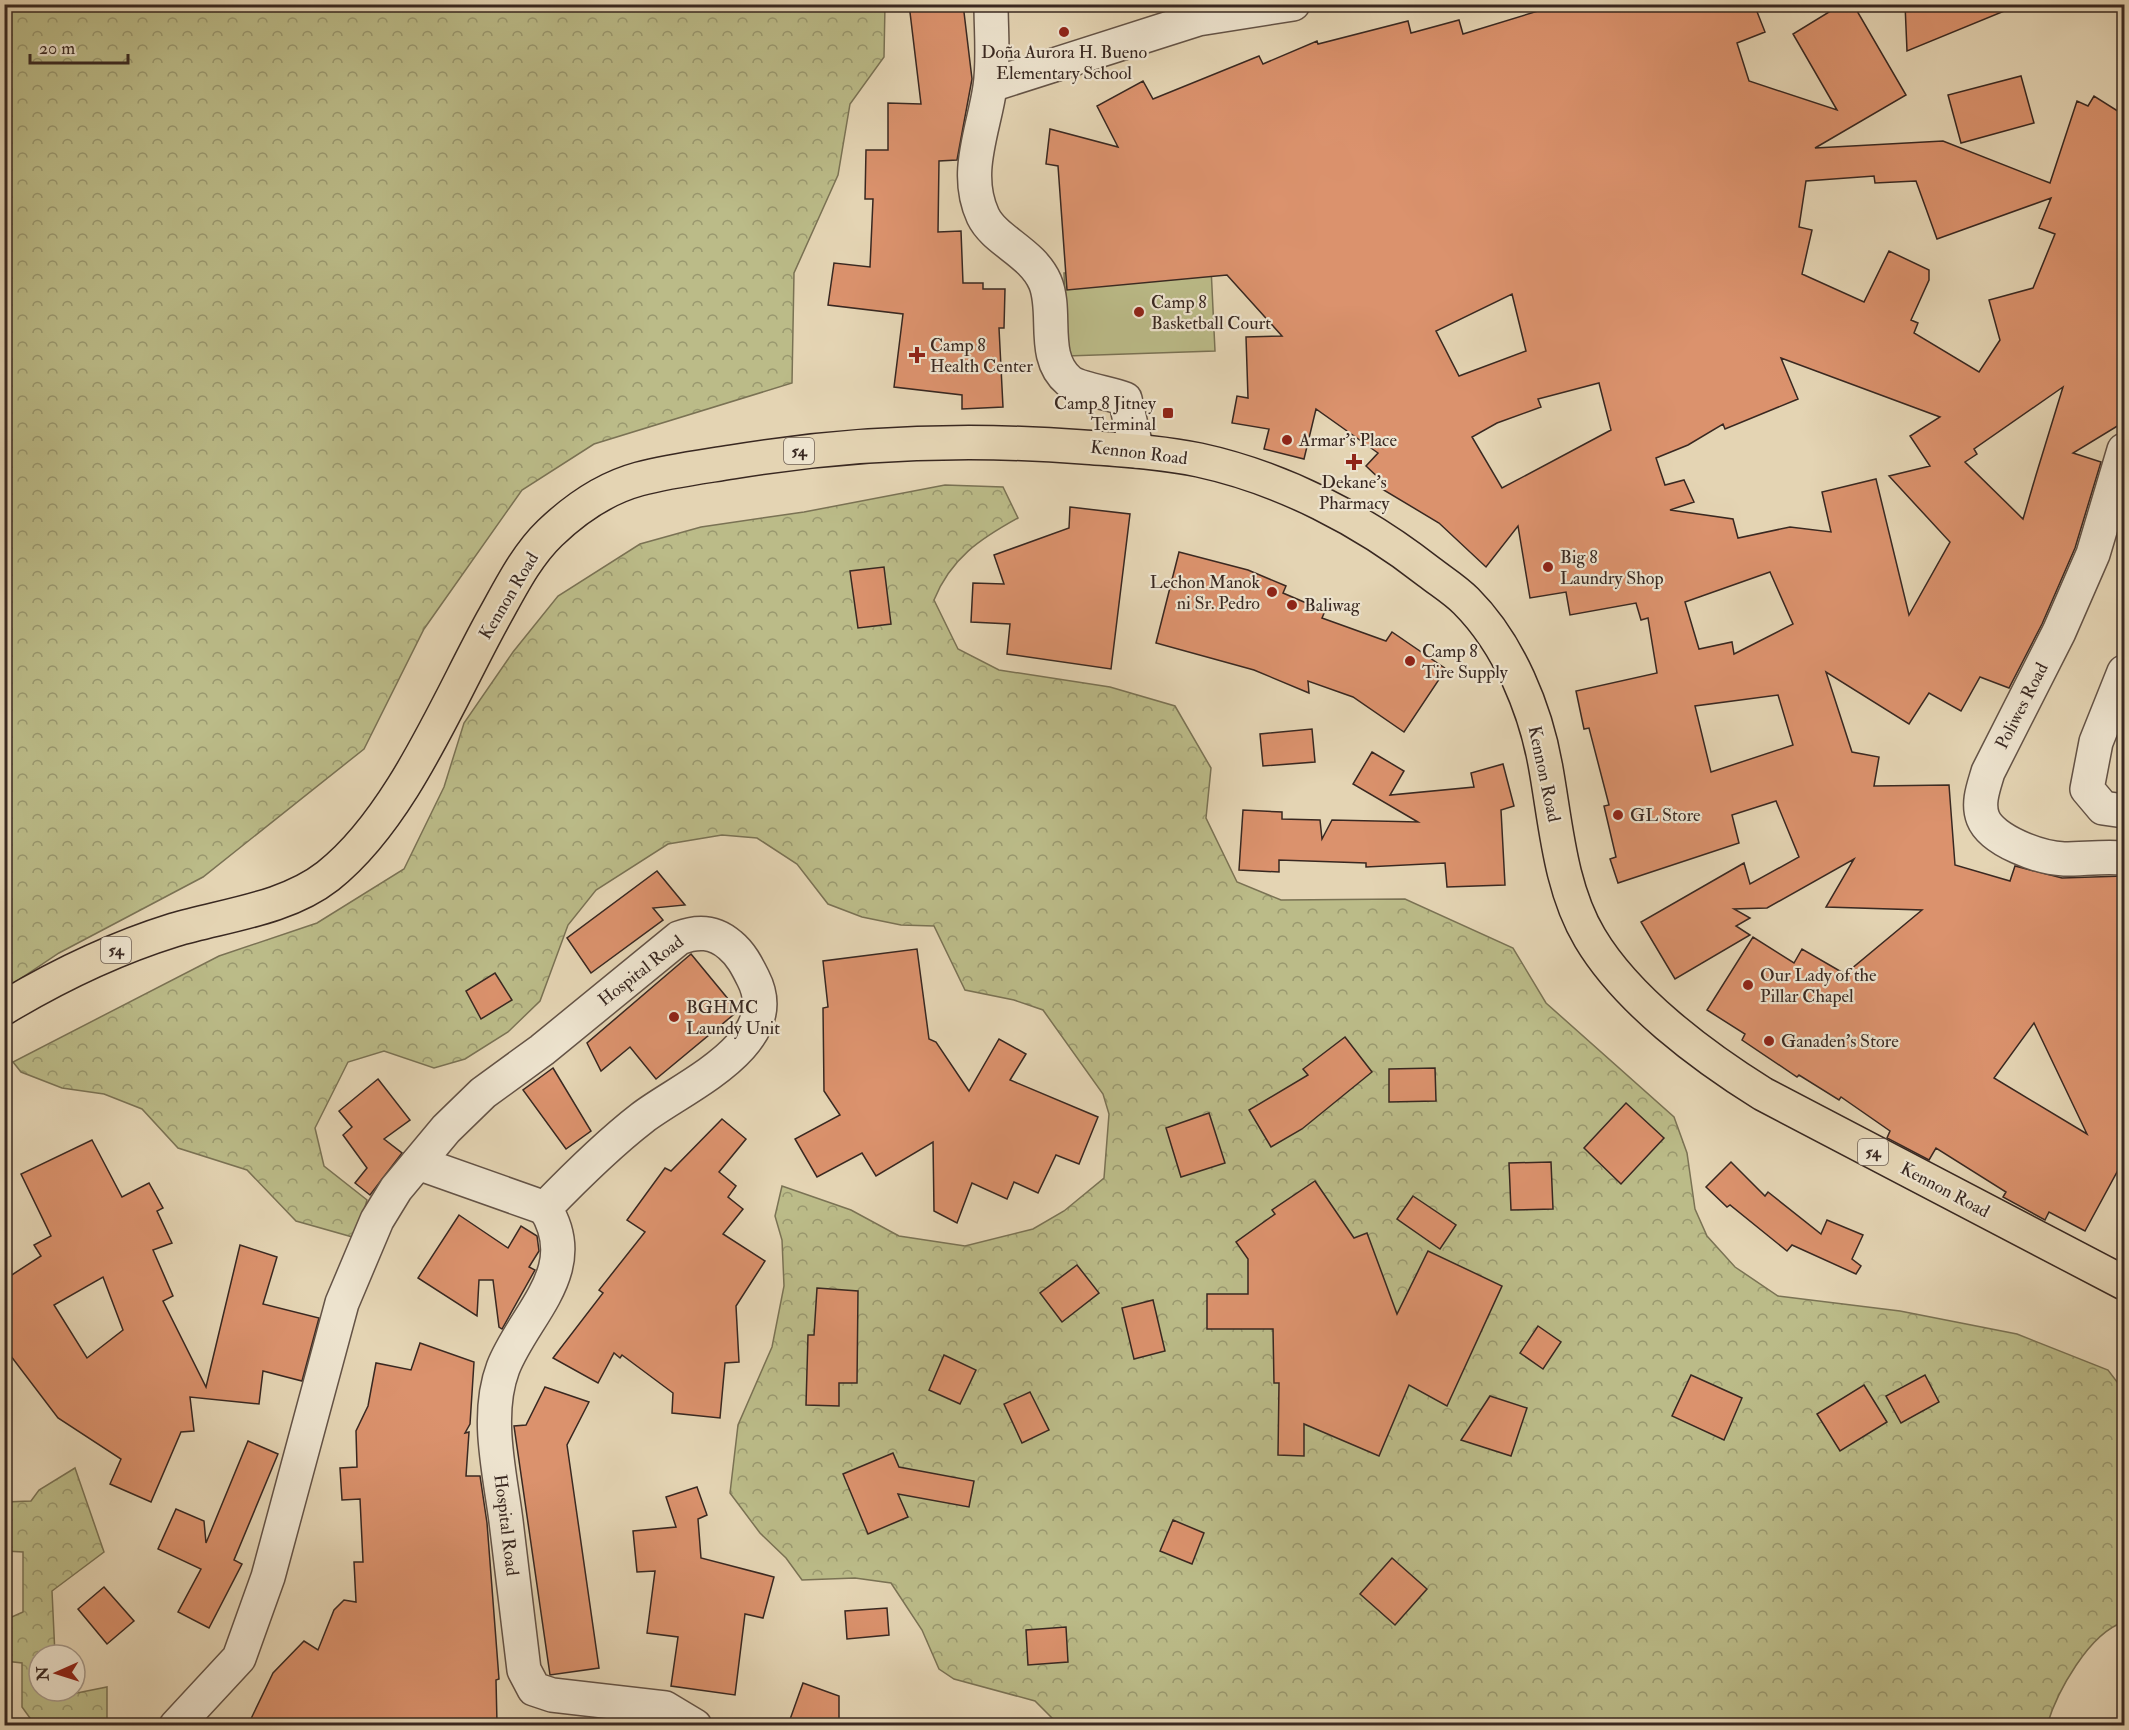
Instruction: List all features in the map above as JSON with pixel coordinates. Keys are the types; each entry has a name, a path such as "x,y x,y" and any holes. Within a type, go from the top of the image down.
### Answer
{"highway":[{"name":"Kennon Road","path":"4,1008 53,978 112,951 171,931 280,902 321,882 357,852 393,801 430,737 513,582 545,538 582,505 635,480 799,451 939,443 1041,444 1137,451 1200,460 1264,480 1334,510 1408,554 1454,590 1474,609 1508,659 1531,712 1545,762 1559,847 1572,898 1589,937 1638,996 1708,1060 1763,1094 2124,1283"}],"street":[{"path":"991,4 991,86 976,148 974,181 978,204 985,219 995,231 1031,261 1042,275 1049,291 1052,349 1060,370 1070,382 1109,392 1125,399 1137,451"},
{"path":"991,86 1198,19 1293,4"},
{"name":"Poliwes Road","path":"2124,450 2093,554 2059,632 1988,772 1980,796 1983,818 1993,832 2038,855 2061,859 2124,858"},
{"path":"2124,672 2096,742 2088,789 2103,808 2124,811"},
{"name":"Hospital Road","path":"176,1725 239,1658 268,1577 342,1303 377,1220 396,1189 446,1129 483,1093 542,1050 679,938 695,932 710,934 725,941 738,951 759,990 758,1014 751,1033 736,1054 643,1117 593,1159 545,1208 554,1223 558,1244 557,1262 552,1280 503,1369 494,1418 524,1670 534,1689 665,1708 695,1725"},
{"path":"418,1163 545,1208"}],"green space":[{"path":"5,5 885,5 884,57 850,104 838,175 794,273 792,383 594,444 522,490 424,629 364,749 203,877 59,953 5,989"},
{"name":"Camp 8 Basketball Court","path":"1211,267 1215,351 1067,356 1064,273"},
{"path":"945,485 1003,487 1018,518 968,551 949,572 934,600 958,649 999,670 1110,687 1175,706 1211,768 1206,818 1237,882 1281,900 1405,899 1513,948 1546,1003 1674,1117 1687,1153 1695,1209 1707,1236 1735,1267 1778,1296 1900,1311 2017,1334 2108,1370 2124,1391 2124,1622 2111,1628 2099,1638 2076,1665 2058,1697 2047,1725 1060,1726 1035,1701 954,1679 939,1669 922,1630 891,1583 855,1578 802,1580 786,1558 760,1533 730,1493 738,1425 772,1347 784,1286 782,1240 775,1216 782,1186 851,1210 899,1236 965,1246 1033,1229 1064,1211 1104,1178 1109,1114 1103,1094 1043,1010 1014,1000 965,990 934,926 901,925 862,917 828,904 797,864 757,838 722,835 668,844 596,890 568,925 540,1001 508,1032 465,1059 434,1068 384,1051 348,1062 315,1128 324,1166 367,1200 356,1238 296,1221 247,1170 178,1148 142,1109 104,1094 62,1088 21,1072 13,1062 219,956 317,923 404,869 444,787 464,723 513,652 558,596 640,544 701,527 804,512"},
{"path":"75,1468 104,1552 52,1591 54,1643 27,1643 27,1703 87,1703 87,1691 107,1687 107,1719 93,1725 35,1725 22,1707 22,1663 5,1661 5,1620 23,1612 23,1552 5,1551 5,1502 31,1501 39,1490"}],"building":[{"path":"909,4 963,4 972,79 957,160 939,161 938,232 961,231 963,283 983,283 983,289 1005,289 1004,328 999,328 1003,407 962,409 962,395 894,387 903,314 828,305 834,263 870,267 873,199 865,199 866,150 888,150 888,103 921,104"},
{"path":"1561,4 1754,4 1765,32 1737,43 1749,81 1837,110 1793,34 1842,4 1853,4 1906,95 1815,148 1943,141 2050,183 2077,101 2088,106 2094,96 2124,115 2124,422 2073,453 2101,462 2075,548 2042,624 2009,688 1980,677 1961,711 1929,693 1909,724 1826,672 1852,752 1879,757 1874,786 1949,785 1955,865 2010,881 2015,866 2062,878 2124,876 2124,1159 2085,1231 2049,1212 2045,1220 2003,1197 2006,1192 1936,1148 1929,1160 1887,1138 1890,1131 1841,1097 1839,1100 1799,1075 1797,1077 1742,1040 1745,1034 1707,1010 1753,937 1794,963 1802,949 1845,974 1922,910 1826,907 1854,859 1767,908 1734,909 1750,918 1736,926 1750,935 1675,979 1641,922 1744,863 1750,884 1799,857 1776,801 1732,815 1739,843 1618,883 1610,859 1616,857 1604,806 1609,805 1589,728 1584,729 1576,691 1657,673 1648,618 1641,620 1636,603 1570,615 1566,592 1530,598 1518,526 1486,567 1439,523 1382,489 1385,484 1366,466 1378,453 1316,409 1304,459 1264,449 1269,429 1232,423 1237,396 1248,398 1246,337 1282,336 1227,275 1067,290 1058,166 1046,164 1050,129 1118,147 1097,106 1143,81 1153,99 1259,56 1263,64 1317,41 1318,44 1408,21 1411,33 1459,20 1463,34","holes":["1874,176 1875,183 1916,181 1937,239 2051,198 2039,228 2055,234 2033,288 1989,300 2000,340 1979,372 1914,333 1918,323 1911,320 1929,280 1929,270 1889,251 1864,302 1802,274 1812,230 1799,227 1806,181","1512,294 1526,351 1459,376 1436,331","1781,358 1940,417 1910,436 1930,466 1889,476 1950,542 1909,615 1876,479 1822,492 1831,532 1790,527 1738,538 1733,519 1670,510 1694,502 1684,480 1665,485 1656,458 1688,445 1723,424 1725,429 1798,399","1599,383 1611,430 1502,488 1472,437 1497,423 1541,407 1538,399","2063,387 2023,519 1965,462 1977,454 1974,449","1770,572 1793,624 1734,654 1732,642 1699,649 1685,602","1778,695 1793,745 1711,772 1695,706","2034,1023 2087,1134 1994,1078"]},
{"path":"1905,4 2018,4 2019,5 1907,51"},
{"path":"2021,76 2034,123 1961,143 1948,95"},
{"path":"1070,507 1130,514 1111,669 1007,654 1010,624 971,622 973,583 1004,584 994,555 1069,528"},
{"path":"1179,552 1248,570 1286,586 1283,593 1325,611 1322,618 1386,641 1392,632 1446,669 1404,732 1353,697 1308,681 1309,693 1254,670 1156,643"},
{"path":"884,567 891,624 858,628 850,571"},
{"path":"1312,729 1315,762 1263,766 1260,734"},
{"path":"1372,752 1404,771 1390,795 1474,787 1471,773 1503,764 1514,806 1501,810 1505,885 1447,887 1445,863 1366,867 1366,863 1279,860 1279,872 1239,870 1243,810 1282,812 1282,819 1320,820 1322,839 1332,820 1418,822 1353,784"},
{"path":"657,871 685,905 653,908 663,920 591,973 567,938"},
{"path":"917,949 929,1039 936,1042 969,1091 999,1039 1026,1054 1010,1080 1098,1117 1079,1164 1056,1155 1038,1193 1014,1182 1007,1199 972,1183 957,1223 934,1211 933,1142 876,1176 862,1153 817,1177 795,1139 840,1115 824,1091 823,1008 828,1007 823,961"},
{"name":"BGHMC Laundy Unit","path":"691,954 738,1011 656,1079 630,1047 601,1071 587,1043"},
{"path":"495,973 512,1000 481,1019 466,991"},
{"path":"1345,1037 1372,1072 1302,1129 1271,1147 1249,1110 1308,1075 1303,1069"},
{"path":"553,1068 591,1131 566,1149 523,1090"},
{"path":"1435,1068 1436,1101 1389,1102 1389,1069"},
{"path":"378,1079 410,1120 384,1139 402,1153 370,1195 355,1183 367,1168 343,1135 352,1127 339,1111"},
{"path":"1626,1103 1664,1138 1621,1184 1584,1148"},
{"path":"1209,1113 1225,1163 1181,1177 1166,1128"},
{"path":"722,1119 746,1139 719,1172 736,1186 728,1197 743,1209 723,1234 765,1261 736,1306 739,1362 725,1363 720,1418 672,1413 673,1393 622,1355 620,1358 614,1353 598,1383 553,1358 603,1293 599,1290 645,1232 627,1220 665,1168 671,1171"},
{"path":"92,1140 122,1197 149,1183 163,1208 157,1211 172,1243 153,1250 173,1296 163,1301 206,1387 240,1245 277,1257 263,1304 319,1318 302,1381 263,1371 259,1404 190,1397 194,1431 181,1432 151,1502 110,1484 121,1459 58,1418 4,1347 4,1280 41,1256 34,1245 51,1236 21,1174","holes":["103,1277 123,1330 87,1358 54,1305"]},
{"path":"1551,1162 1553,1209 1511,1210 1509,1163"},
{"path":"1731,1162 1765,1196 1768,1192 1821,1234 1827,1220 1863,1235 1852,1259 1861,1266 1856,1274 1792,1245 1787,1251 1730,1205 1727,1207 1706,1187"},
{"path":"1315,1181 1354,1238 1367,1233 1397,1314 1428,1251 1502,1286 1447,1406 1409,1385 1379,1456 1304,1424 1304,1456 1278,1455 1279,1383 1274,1383 1273,1329 1207,1329 1207,1294 1248,1294 1248,1259 1236,1242 1275,1214 1272,1210"},
{"path":"1413,1196 1456,1225 1440,1249 1397,1219"},
{"path":"459,1215 508,1248 521,1226 537,1236 539,1251 529,1267 535,1270 502,1329 499,1327 493,1280 479,1280 477,1316 418,1278"},
{"path":"1077,1265 1099,1293 1062,1322 1040,1293"},
{"path":"817,1288 858,1291 857,1383 839,1383 839,1406 806,1405 808,1335 814,1335"},
{"path":"1153,1300 1165,1351 1134,1359 1122,1308"},
{"path":"1538,1326 1561,1342 1543,1369 1520,1353"},
{"path":"420,1343 474,1362 470,1424 465,1433 469,1432 466,1476 480,1476 487,1523 499,1679 496,1680 497,1723 248,1725 273,1673 304,1641 318,1650 334,1610 344,1600 356,1602 354,1562 363,1562 360,1499 342,1500 340,1468 357,1467 356,1431 368,1406 376,1363 411,1370"},
{"path":"944,1355 976,1370 960,1404 929,1390"},
{"path":"1691,1375 1742,1398 1724,1440 1672,1416"},
{"path":"1925,1375 1939,1402 1901,1423 1886,1396"},
{"path":"1864,1385 1887,1422 1840,1451 1817,1414"},
{"path":"545,1387 589,1402 567,1445 599,1668 550,1675 514,1426 526,1425"},
{"path":"1030,1392 1049,1430 1022,1443 1004,1404"},
{"path":"1490,1396 1527,1408 1511,1456 1461,1440"},
{"path":"248,1441 278,1454 234,1560 242,1564 209,1628 178,1612 201,1569 158,1549 176,1509 204,1521 206,1543"},
{"path":"893,1453 899,1467 974,1481 969,1507 898,1494 908,1517 868,1534 843,1474"},
{"path":"697,1487 707,1515 698,1519 701,1558 774,1577 763,1618 745,1614 735,1695 671,1686 678,1637 647,1633 655,1571 637,1572 633,1531 676,1527 666,1497"},
{"path":"1173,1520 1204,1533 1192,1564 1160,1551"},
{"path":"1392,1558 1427,1589 1395,1625 1360,1594"},
{"path":"104,1587 134,1621 107,1644 78,1609"},
{"path":"887,1608 889,1635 847,1639 845,1611"},
{"path":"1066,1627 1068,1662 1028,1665 1026,1630"},
{"path":"803,1683 839,1696 839,1725 788,1725"}],"place":[{"name":"Doña Aurora H. Bueno Elementary School","path":"1064,32"},
{"name":"Camp 8 Basketball Court","path":"1139,312"},
{"name":"Camp 8 Health Center","path":"917,355"},
{"name":"Camp 8 Jitney Terminal","path":"1168,413"},
{"name":"Armar's Place","path":"1287,440"},
{"name":"Dekane's Pharmacy","path":"1354,462"},
{"name":"Big 8 Laundry Shop","path":"1548,567"},
{"name":"Lechon Manok ni Sr. Pedro","path":"1272,592"},
{"name":"Baliwag","path":"1292,605"},
{"name":"Camp 8 Tire Supply","path":"1410,661"},
{"name":"GL Store","path":"1618,815"},
{"name":"Our Lady of the Pillar Chapel","path":"1748,985"},
{"name":"BGHMC Laundy Unit","path":"674,1017"},
{"name":"Ganaden's Store","path":"1769,1041"}]}
